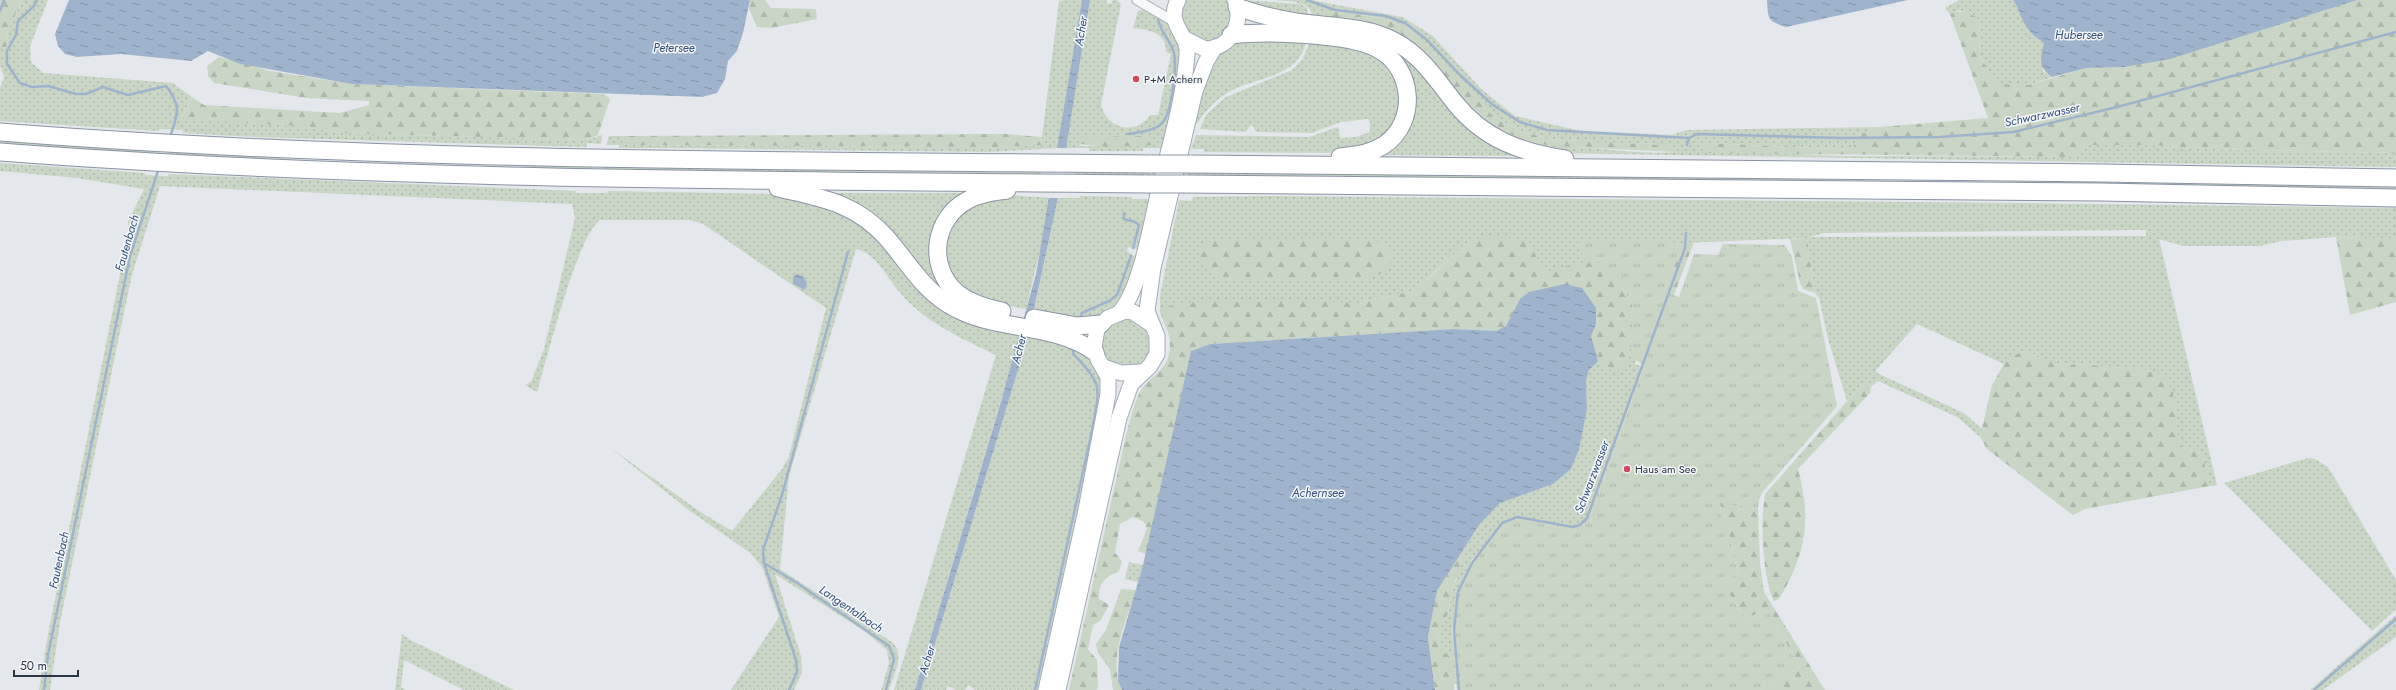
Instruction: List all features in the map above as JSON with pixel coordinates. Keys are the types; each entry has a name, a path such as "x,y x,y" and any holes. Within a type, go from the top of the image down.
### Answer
{"highway":[{"path":"1236,3 1265,16 1309,30 1360,42 1378,49 1391,58 1402,73 1407,85 1408,97 1406,114 1396,134 1387,143 1372,151 1283,165"},
{"path":"1232,35 1255,32 1309,30 1371,32 1392,40 1407,49 1425,64 1474,123 1506,144 1532,153 1616,168"},
{"path":"0,132 168,143 510,156 2396,178"},
{"path":"0,152 160,163 429,174 739,180 2109,192 2396,198"},
{"path":"739,180 821,197 850,209 879,230 922,283 939,299 967,314 1012,319 1042,326 1095,352"},
{"path":"1012,319 977,304 955,290 946,279 940,266 937,253 938,239 949,216 968,200 987,193 1042,183"},
{"path":"1042,326 1101,324"}],"main road":[{"path":"1046,690 1104,424 1109,381 1104,367 1095,352 1095,336 1101,324 1119,312 1129,297 1141,262 1178,110 1187,55 1183,38 1175,22 1174,10 1178,0"},
{"path":"1058,690 1119,418 1131,384 1153,362 1158,350 1157,336 1151,324 1147,310 1156,254 1195,91 1206,62 1215,47 1232,35 1238,23 1236,3"},
{"path":"1183,38 1205,49 1215,47"},
{"path":"1119,312 1133,312 1151,324"},
{"path":"1104,367 1121,373 1142,372"}],"street":[{"path":"1137,0 1175,22"}],"green space":[{"path":"0,0 22,0 8,30 6,48 0,46"},
{"path":"22,0 48,0 30,46 31,62 43,73 173,83 192,97 181,119 300,126 341,133 586,140 602,135 601,144 587,143 586,147 255,137 183,133 183,130 160,129 159,131 0,121 0,88 4,77 0,65 0,46 6,48 8,30"},
{"path":"750,0 765,0 771,8 816,9 817,19 771,28 757,27 749,9"},
{"path":"1082,0 1058,148 989,152 619,148 619,145 606,145 609,136 622,136 623,145 998,147 1041,145 1059,1"},
{"path":"1090,0 1107,0 1106,3 1111,4 1113,0 1117,0 1121,4 1101,104 1108,119 1122,127 1129,128 1137,126 1144,122 1150,115 1158,115 1171,54 1166,52 1163,40 1156,33 1133,28 1138,11 1145,9 1164,18 1180,47 1180,65 1164,148 1143,148 1143,151 1089,151 1089,148 1065,148","holes":["1083,137 1152,145 1081,146 1079,144"]},
{"path":"1186,0 1227,0 1231,14 1229,24 1225,32 1207,44 1194,36 1182,21 1182,8"},
{"path":"1243,0 1300,4 1306,7 1309,16 1245,3"},
{"path":"1271,0 1311,0 1402,17 1433,36 1481,89 1515,116 1581,131 1672,135 1686,130 1880,127 1857,135 1853,150 1709,143 1793,154 1845,156 2070,157 2076,156 2089,145 2152,145 2212,149 2396,153 2396,167 1554,153 1490,131 1428,62 1312,16 1311,11 1302,4 1290,1","holes":["1333,11 1383,18 1407,28 1426,45 1491,114 1518,130 1548,139 1675,147 1675,152 1638,152 1563,146 1547,144 1516,136 1486,118 1461,98 1427,57 1412,42 1406,38 1339,19"]},
{"path":"1959,0 2013,0 2028,29 2044,43 2043,71 2052,77 2028,85 1999,85 1988,70 1981,56 1979,40 1980,21 1960,10 1950,14 1945,8"},
{"path":"2356,0 2396,0 2396,153 2212,149 2152,145 2089,145 2076,156 2070,157 1707,153 1705,145 1709,143 1853,150 1857,135 1880,127 1988,118 1950,14 1955,12 1966,12 1973,15 1980,21 1979,40 1981,56 1999,84 2028,85 2087,68 2124,67"},
{"path":"1323,10 1383,18 1407,28 1426,44 1491,114 1518,130 1548,139 1675,146 1675,152 1556,146 1534,143 1511,134 1490,122 1468,104 1412,42 1406,38 1322,14"},
{"path":"1237,40 1306,41 1302,53 1294,63 1285,70 1273,76 1247,84 1224,95 1209,108 1197,124 1195,122 1200,94 1214,57"},
{"path":"1310,42 1341,43 1391,63 1404,105 1385,140 1343,153 1204,152 1204,149 1191,149 1196,135 1309,137 1338,127 1340,138 1356,137 1370,132 1370,122 1368,119 1341,122 1312,133 1256,132 1253,126 1250,126 1246,132 1200,129 1206,115 1226,97 1292,70 1302,60"},
{"path":"1389,44 1517,152 1516,156 1378,155 1396,139 1402,65"},
{"path":"219,57 270,71 352,84 604,94 610,99 598,135 586,140 341,133 300,126 181,120 192,97 204,105 340,113 369,105 369,101 307,98 214,83 208,76 207,66"},
{"path":"1004,134 1042,137 1041,145 998,147 623,145 622,136"},
{"path":"1149,136 1154,139 1152,145 1111,147 1079,144 1080,138 1083,137"},
{"path":"0,141 159,151 158,154 0,144"},
{"path":"170,151 303,160 169,154"},
{"path":"0,163 145,173 145,175 168,176 168,174 576,191 576,193 607,193 608,191 784,194 856,216 905,268 1020,335 915,690 894,690 996,355 968,342 942,327 918,310 897,289 879,265 869,255 856,249 789,476 780,569 893,643 898,654 896,672 889,690 881,690 889,663 887,650 864,631 775,574 801,656 802,673 794,690 731,690 779,617 762,567 749,552 690,511 609,447 702,513 732,531 782,469 789,456 826,308 703,224 689,220 600,220 591,231 573,273 555,327 537,392 525,385 531,382 544,349 575,218 572,204 160,186 132,275 60,622 50,690 39,690 48,634 128,234 128,222 144,189 77,178 0,171"},
{"path":"523,166 592,167 591,170 540,169"},
{"path":"603,167 1041,171 1041,174 602,170"},
{"path":"1074,171 1150,172 1149,175 1074,174"},
{"path":"1188,173 1826,179 1807,181 1187,176"},
{"path":"2048,181 2396,186 2396,189 2061,183"},
{"path":"831,193 966,193 937,232 961,306"},
{"path":"1010,195 1050,198 1042,242 1026,309 1010,306 1009,309 957,288 941,248 962,208"},
{"path":"1080,196 1152,199 1138,249 1128,247 1127,251 1137,258 1127,287 1118,302 1103,314 1092,320 1034,311 1058,198 1080,198"},
{"path":"1268,196 2396,208 2396,239 2336,237 2281,241 2260,246 2183,246 2159,239 2217,485 2210,486 2203,456 2196,450 2185,449 2179,445 2173,392 2154,371 2081,364 2057,365 2031,353 2021,351 2004,364 1917,324 1876,370 1877,373 1965,414 1982,429 1980,437 1957,417 1878,381 1871,387 1868,383 1863,383 1847,401 1828,339 1819,298 1815,293 1807,238 1682,243 1635,362 1635,364 1643,367 1589,521 1574,530 1509,517 1471,561 1452,630 1455,660 1443,651 1438,641 1441,625 1448,614 1453,585 1457,579 1462,557 1460,555 1479,525 1500,503 1553,484 1587,409 1586,380 1589,370 1466,243 1424,282 1409,292 1357,303 1168,329 1160,311 1160,296 1179,200 1191,201 1193,197","holes":["2146,230 2146,236 1811,237 1823,233"]},
{"path":"1484,237 1516,238 1529,243 1545,273 1571,265 1587,263 1614,268 1622,281 1633,309 1631,346 1625,366 1619,370 1612,371 1606,368 1596,356 1591,341 1591,335 1596,324 1520,299 1506,327 1496,331 1454,329 1210,344 1192,351 1146,554 1138,551 1147,529 1144,522 1133,517 1120,524 1115,553 1122,561 1119,571 1106,578 1100,588 1099,599 1109,605 1100,621 1093,625 1088,649 1097,660 1098,688 1096,690 1069,690 1133,409 1143,387 1163,367 1169,353 1170,339 1160,308 1193,302 1236,300 1302,300 1357,303 1409,292 1428,279 1466,243"},
{"path":"2336,237 2396,239 2396,302 2350,315"},
{"path":"1332,238 1380,242 1392,252 1387,268 1381,274 1365,280 1222,279 1211,273 1203,266 1200,256 1201,244 1221,239"},
{"path":"1807,238 1815,293 1803,289 1800,283 1790,239"},
{"path":"1636,239 1682,243 1664,291 1679,297 1694,254 1718,255 1723,244 1785,245 1792,257 1798,291 1816,298 1837,406 1762,493 1759,500 1758,509 1720,503 1721,517 1726,518 1738,575 1721,581 1745,619 1767,610 1800,667 1761,690 1457,690 1453,632 1453,616 1456,599 1461,583 1469,566 1494,530 1509,517 1574,530 1589,521 1644,365 1631,358 1632,305 1614,268 1598,262 1584,262 1578,241"},
{"path":"1694,242 1674,295 1664,291 1682,243"},
{"path":"1132,316 1142,325 1148,334 1150,339 1150,351 1142,364 1136,367 1114,367 1103,351 1101,339 1106,329 1111,324"},
{"path":"1028,337 1059,341 1088,355 1102,379 1099,419 1041,690 975,690 968,685 965,690 956,690 948,686 946,690 921,690"},
{"path":"2021,351 2031,353 2057,365 2081,364 2154,371 2166,378 2173,392 2179,445 2185,449 2196,450 2203,456 2210,486 2085,509 2073,515 2070,513 1987,449 1980,437 1992,385 2004,364"},
{"path":"1863,383 1868,383 1871,387 1870,393 1798,469 1805,505 1804,537 1801,552 1788,583 1779,599 1774,601 1767,579 1763,547 1763,516 1766,493"},
{"path":"2308,458 2315,459 2328,467 2396,580 2396,609 2372,631 2224,483"},
{"path":"1720,502 1758,509 1760,564 1764,592 1825,690 1761,690 1800,667 1767,610 1745,619 1720,580 1738,575 1726,519 1721,517"},
{"path":"1460,555 1462,556 1460,571 1453,585 1448,614 1441,625 1438,641 1443,651 1455,660 1457,684 1454,684 1454,690 1435,690 1428,637 1437,591"},
{"path":"1129,562 1143,565 1138,582 1125,579"},
{"path":"1121,589 1136,590 1117,653 1118,678 1122,690 1113,690 1110,669 1098,653 1096,644 1106,630"},
{"path":"2396,615 2396,637 2323,690 2310,690"},
{"path":"402,634 410,640 514,690 464,690 404,660 401,687 406,690 395,690"}],"water":[{"name":"Petersee","path":"69,0 750,0 743,33 737,51 728,61 725,79 717,93 702,97 352,84 240,64 208,51 191,61 121,54 77,57 65,54 58,46 55,34"},
{"name":"Acher","path":"1082,0 1090,0 1058,198 1028,337 921,690 915,690 1001,401 1036,274"},
{"path":"1767,0 1908,0 1786,27 1772,21 1768,15"},
{"name":"Hubersee","path":"2013,0 2357,0 2170,59 2124,67 2087,68 2052,77 2044,70 2041,62 2044,43 2028,29"},
{"path":"797,274 803,276 807,283 805,290 793,284 793,277"},
{"name":"Achernsee","path":"1565,284 1582,288 1596,308 1596,324 1591,336 1598,361 1589,370 1586,380 1587,409 1579,449 1571,469 1553,484 1500,503 1479,525 1437,591 1428,637 1435,690 1122,690 1118,681 1119,647 1143,565 1191,351 1210,344 1454,329 1496,331 1506,326 1520,299 1529,292"}],"pier":[{"path":"1056,148 1067,148 1060,198 1048,198"}],"waterway":[{"path":"0,11 4,0"},
{"name":"Fautenbach","path":"37,0 34,6 18,21 16,35 7,51 7,64 20,83 32,87 48,86 76,94 86,94 103,87 128,95 166,86 174,99 177,110 170,137"},
{"path":"1307,0 1335,10 1386,16 1405,23 1426,39 1461,76 1493,105 1520,122 1547,130 1689,138"},
{"path":"1128,134 1147,131 1160,125 1163,122 1169,108 1173,87 1175,65 1174,56 1173,50 1158,19"},
{"name":"Schwarzwasser","path":"1687,145 1689,138 1697,134 1841,138 1939,137 2013,132 2117,107 2396,32"},
{"name":"Fautenbach","path":"44,690 48,655 130,256 159,168"},
{"path":"1124,213 1124,219 1135,222 1139,225 1133,248"},
{"name":"Schwarzwasser","path":"1459,690 1454,630 1458,592 1472,563 1502,523 1517,517 1573,527 1580,525 1587,518 1685,248 1686,233"},
{"path":"789,690 797,672 796,660 764,563 763,550 782,495 848,252"},
{"path":"1080,318 1082,313 1109,301 1117,295 1131,256"},
{"path":"1035,690 1092,431 1098,396 1095,381 1083,364 1073,354 1073,351"},
{"name":"Langentalbach","path":"764,563 797,583 889,646 894,659 886,690"},
{"path":"2314,690 2396,619"}],"place":[{"name":"P+M Achern","path":"1136,79"},
{"name":"Haus am See","path":"1627,469"}]}
